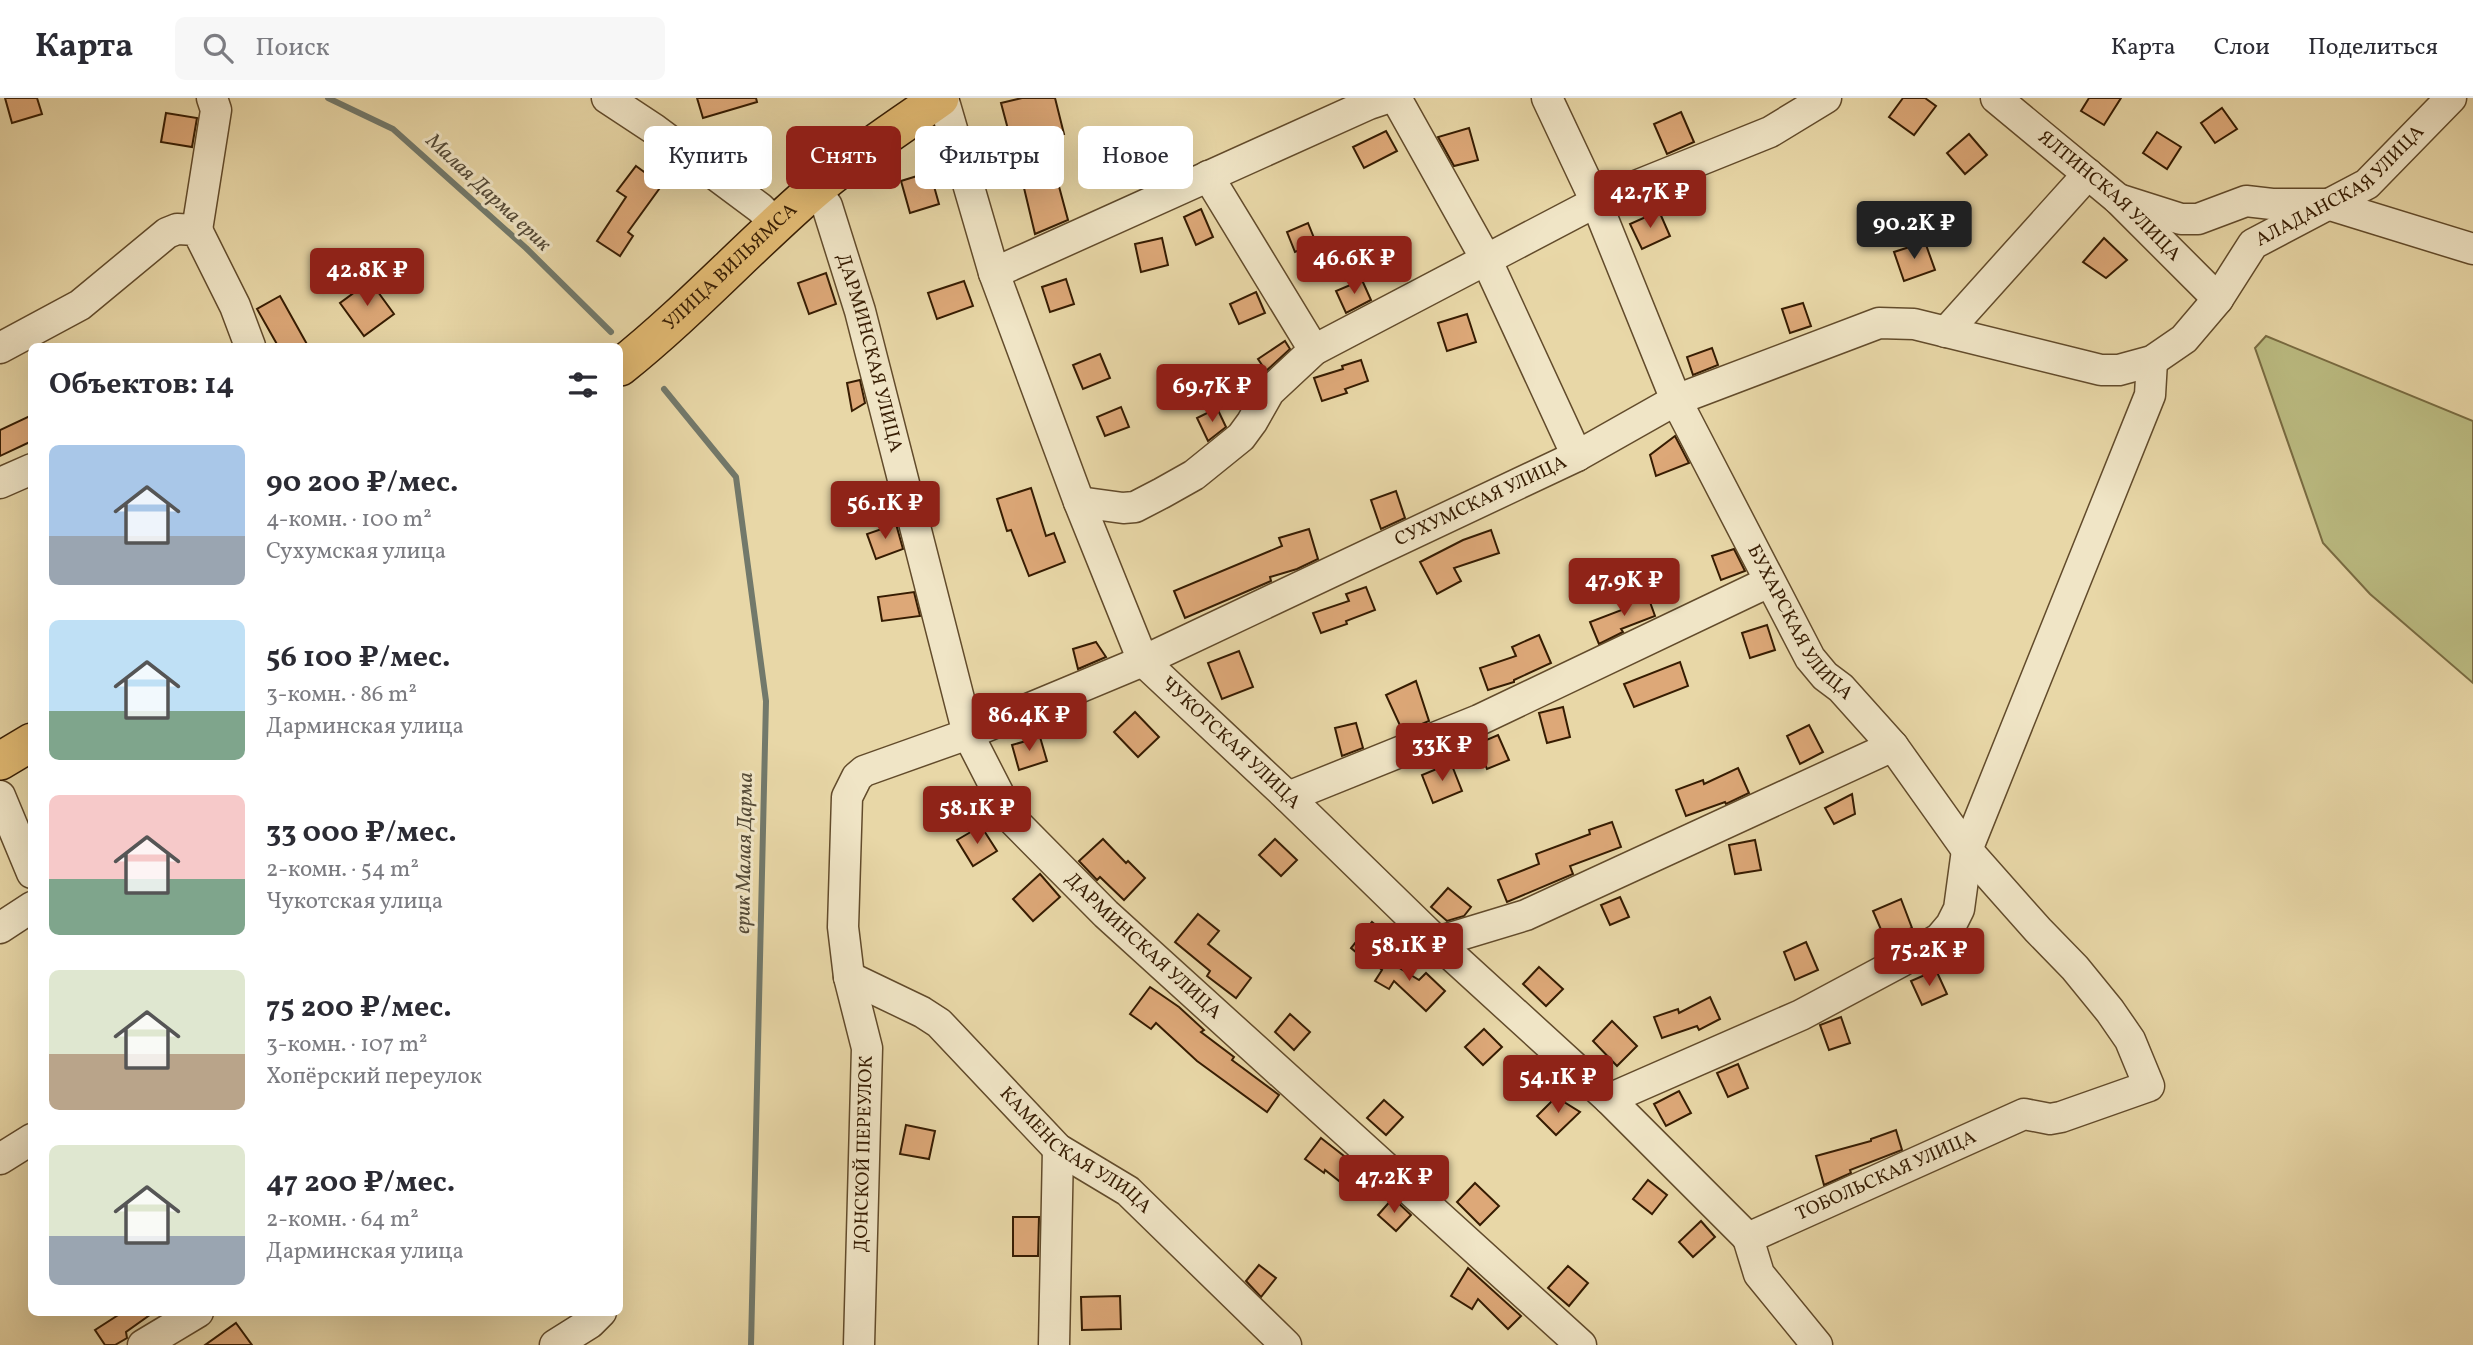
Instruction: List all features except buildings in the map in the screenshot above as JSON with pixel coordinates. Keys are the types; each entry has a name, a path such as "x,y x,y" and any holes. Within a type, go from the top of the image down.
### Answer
{"main road":[{"name":"УЛИЦА ВИЛЬЯМСА","path":"623,365 657,337 815,190 871,146 942,98"}],"street":[{"path":"212,98 216,110 197,230 236,306 249,343"},
{"path":"607,98 649,126"},
{"path":"653,98 654,126"},
{"name":"ЧУКОТСКАЯ УЛИЦА","path":"942,98 994,273 1079,502 1143,661 1437,942 1609,1099 1748,1238"},
{"path":"994,273 1387,98"},
{"path":"1396,98 1486,259 1577,456"},
{"name":"БУХАРСКАЯ УЛИЦА","path":"1547,98 1596,202 1676,400 1769,583 1810,657 1893,746 1967,850 2075,968 2110,1011 2130,1040 2148,1086"},
{"path":"1079,502 1109,507 1135,507 1194,475 1241,437 1269,392 1314,351 1596,202 1770,132 1826,98"},
{"name":"ЯЛТИНСКАЯ УЛИЦА","path":"1996,98 2118,199 2218,299"},
{"name":"АЛАДАНСКАЯ УЛИЦА","path":"2101,370 2119,370 2152,361 2184,339 2218,299 2253,244 2367,184 2451,98"},
{"path":"1946,332 2088,174"},
{"path":"1208,176 1314,351"},
{"path":"735,189 760,208 776,225"},
{"name":"ДАРМИНСКАЯ УЛИЦА","path":"815,190 827,206 860,311 968,734 1011,818 1106,914 1574,1342"},
{"path":"2118,199 2181,219 2198,219 2246,201 2327,204 2473,249"},
{"path":"0,348 80,305 167,233 177,229 197,230"},
{"name":"СУХУМСКАЯ УЛИЦА","path":"872,768 968,734 1143,661 1577,456 1676,400 1879,323 1914,324 2101,370"},
{"path":"1609,1099 1801,1015 1902,961 1940,937 1951,925 1959,909 1967,850 2150,395 2152,361"},
{"path":"0,484 28,471"},
{"path":"1288,797 1479,720 1769,583"},
{"path":"1437,942 1526,915 1893,746"},
{"name":"ДОНСКОЙ ПЕРЕУЛОК","path":"859,1345 867,1048 849,977 844,927 846,797 857,777 872,768"},
{"path":"0,796 28,863"},
{"path":"0,928 28,910"},
{"name":"КАМЕНСКАЯ УЛИЦА","path":"849,977 939,1023 1058,1149 1128,1191 1286,1345"},
{"name":"ТОБОЛЬСКАЯ УЛИЦА","path":"1748,1238 2024,1114 2050,1119 2061,1117 2148,1086"},
{"path":"0,1159 28,1142"},
{"path":"1054,1345 1058,1149"},
{"path":"1748,1238 1759,1274 1817,1345"},
{"path":"143,1345 190,1316"},
{"path":"555,1345 597,1316"}],"green space":[{"path":"2266,336 2473,421 2473,683 2370,594 2323,543 2255,348"}],"waterway":[{"name":"Малая Дарма ерик","path":"328,98 393,129 526,248 611,332"},
{"name":"ерик Малая Дарма","path":"664,389 736,477 766,701 751,1345"}]}
